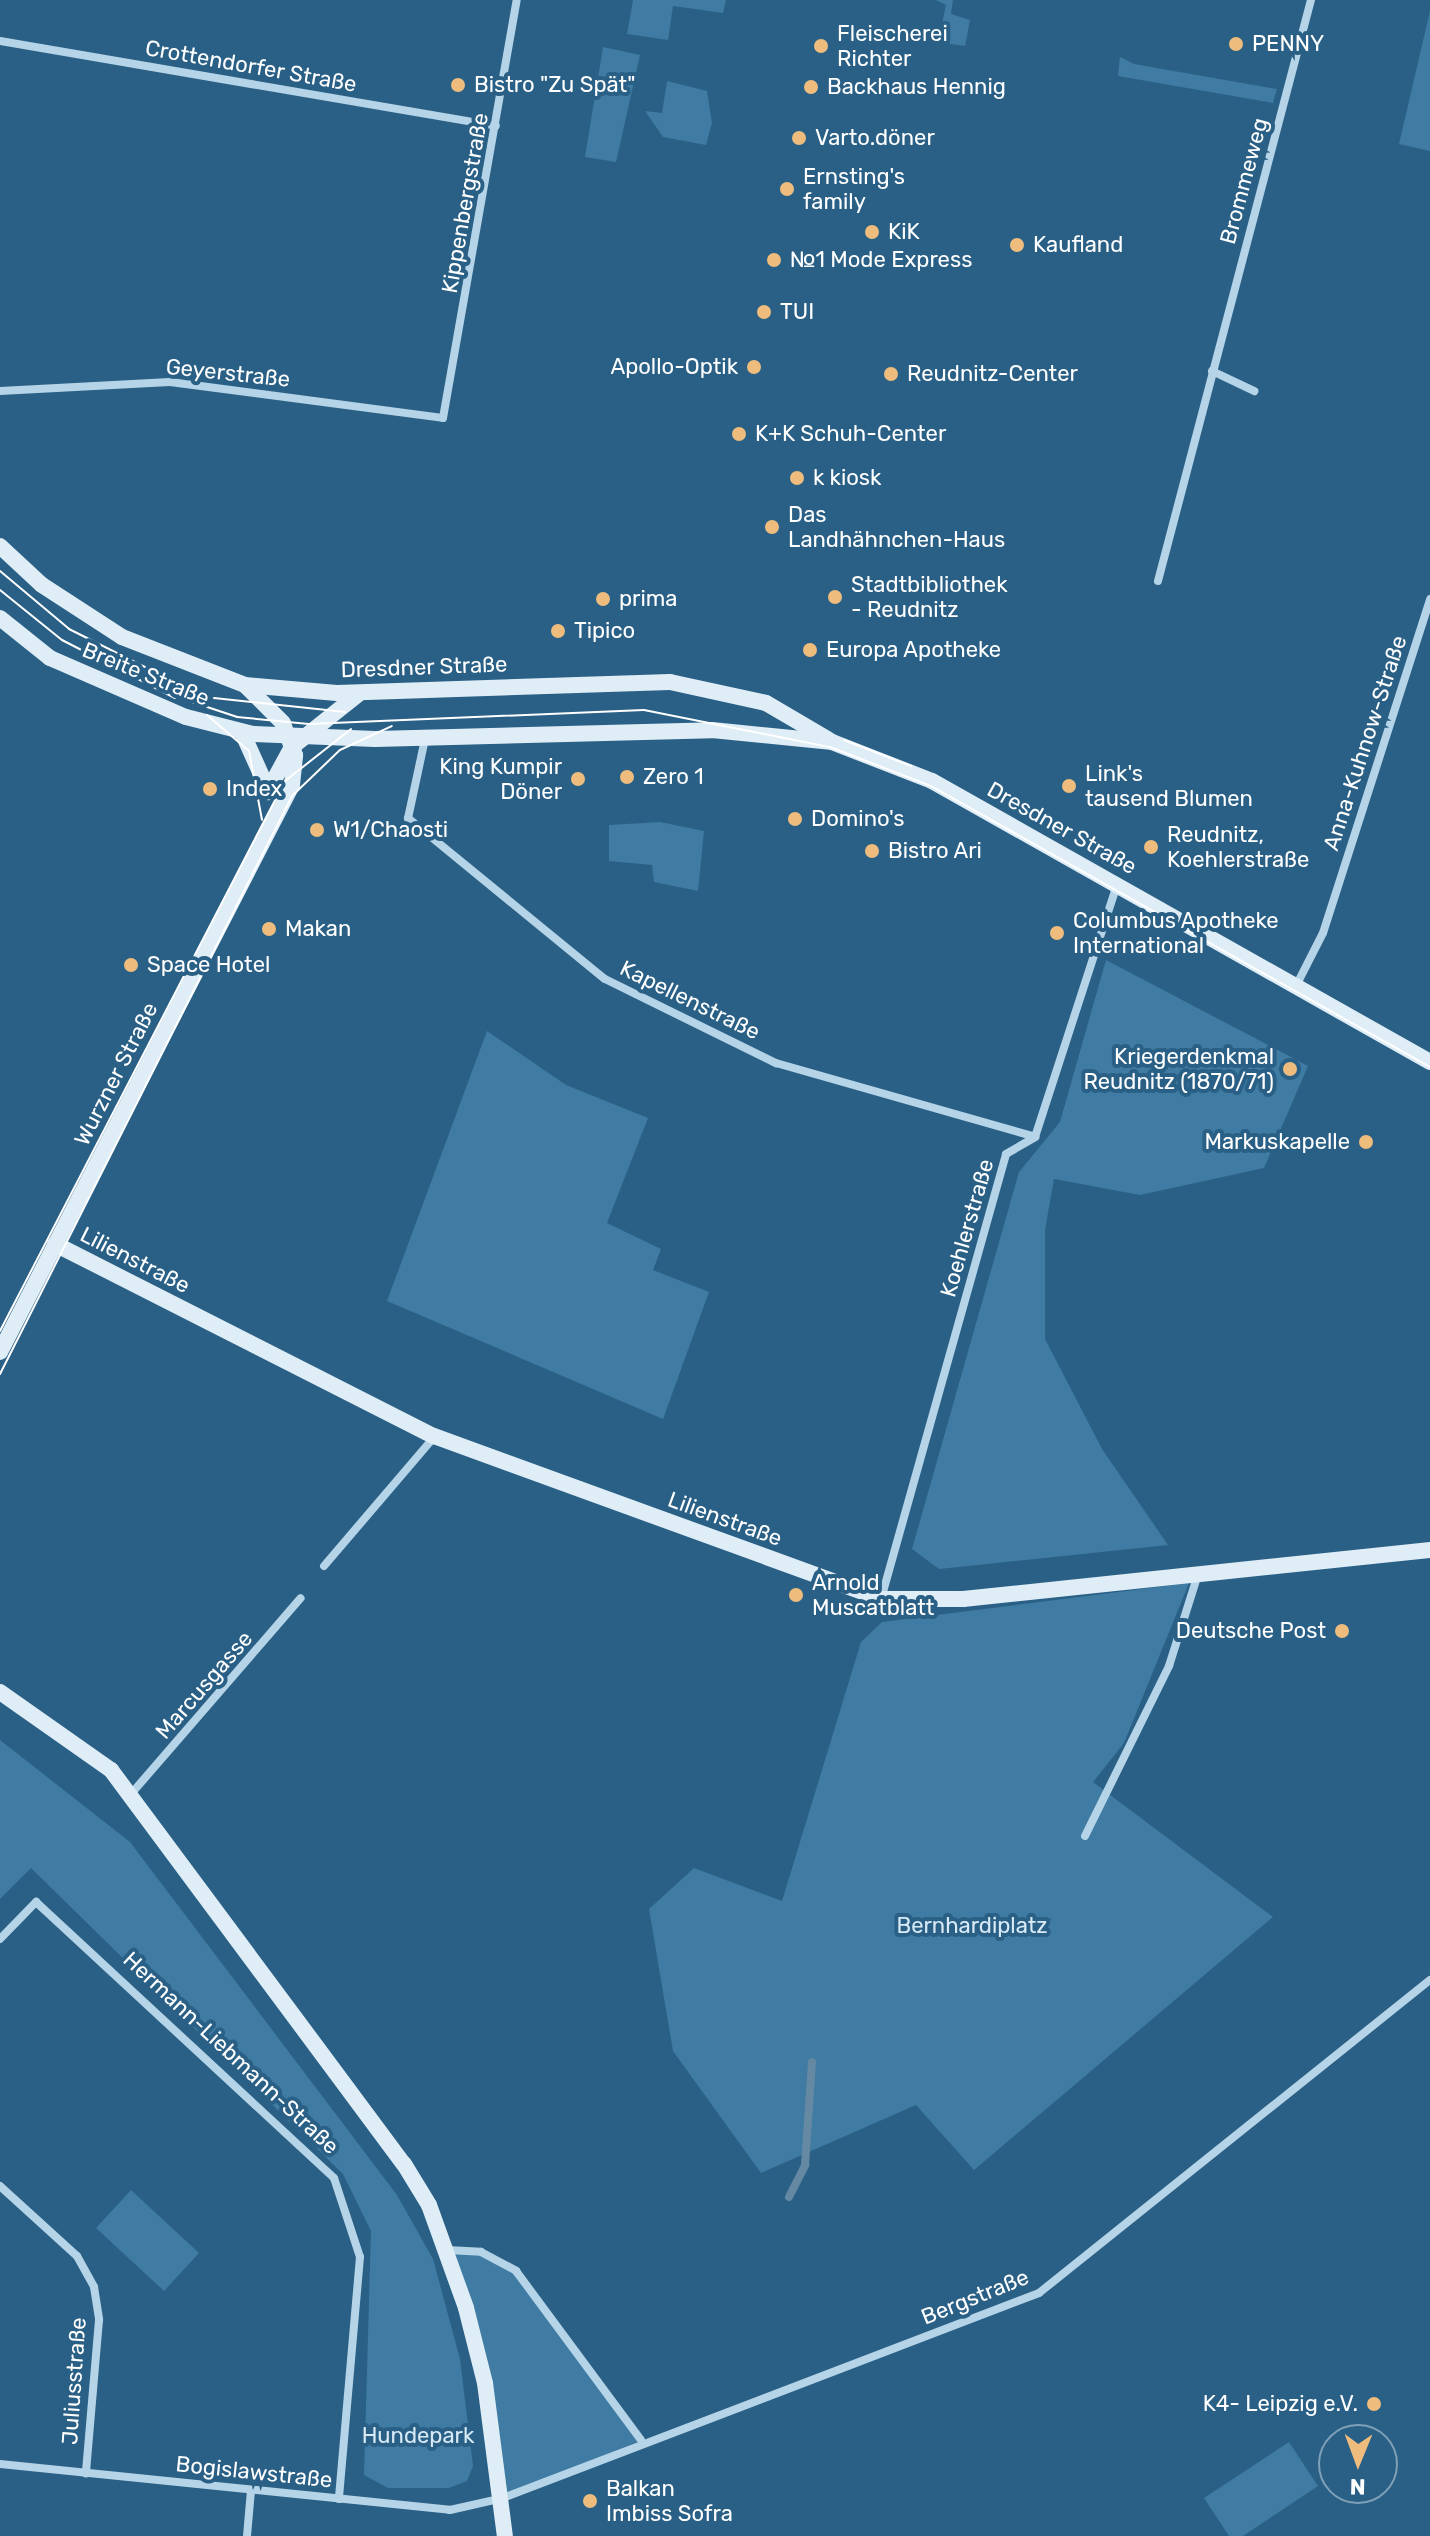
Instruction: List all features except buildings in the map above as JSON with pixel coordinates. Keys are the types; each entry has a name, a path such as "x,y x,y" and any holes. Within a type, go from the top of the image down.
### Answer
{"main road":[{"name":"Breite Straße","path":"0,546 42,585 122,637 245,685"},
{"name":"Breite Straße","path":"0,618 50,658 186,717 242,732 295,741"},
{"name":"Dresdner Straße","path":"245,685 361,692 670,682 766,703 832,742 932,781 1430,1062"},
{"path":"245,685 295,741"},
{"path":"269,789 295,741 361,692"},
{"name":"Dresdner Straße","path":"295,741 712,730 832,742"},
{"path":"242,732 269,789 275,817"},
{"name":"Wurzner Straße","path":"0,1352 292,785 295,741"},
{"name":"Lilienstraße","path":"55,1244 434,1436 881,1599 963,1599 1430,1550"},
{"path":"0,1692 111,1770 404,2164 447,2250 485,2383 503,2498 505,2536"}],"street":[{"name":"Kippenbergstraße","path":"448,411 517,0"},
{"name":"Brommeweg","path":"1158,581 1311,0"},
{"name":"Crottendorfer Straße","path":"0,41 496,126"},
{"path":"1212,371 1254,391"},
{"name":"Geyerstraße","path":"0,391 170,382 443,418 448,411"},
{"name":"Anna-Kuhnow-Straße","path":"1296,986 1323,933 1430,599"},
{"name":"Kapellenstraße","path":"425,737 418,757 408,818 605,979 776,1063 1035,1137"},
{"path":"1035,1137 1117,884"},
{"name":"Koehlerstraße","path":"881,1599 1006,1154 1035,1137"},
{"path":"324,1566 434,1436"},
{"path":"1085,1836 1169,1666 1198,1573"},
{"name":"Marcusgasse","path":"131,1794 301,1598"},
{"name":"Hermann-Liebmann-Straße","path":"0,1939 36,1902 334,2178 360,2257 339,2499"},
{"name":"Bergstraße","path":"503,2498 641,2440 1039,2293 1430,1980"},
{"name":"Juliusstraße","path":"0,2186 77,2256 94,2287 99,2320 86,2473"},
{"path":"447,2250 481,2252 516,2271 641,2440"},
{"name":"Bogislawstraße","path":"0,2464 450,2510 503,2498"},
{"path":"247,2536 251,2490"}],"green space":[{"path":"633,0 726,0 723,13 673,6 668,40 627,34"},
{"path":"936,0 953,0 951,14 970,20 965,46 938,42 946,5"},
{"path":"1430,11 1430,151 1399,144"},
{"path":"603,47 640,55 616,162 585,157"},
{"path":"1120,57 1134,64 1277,89 1273,103 1118,76"},
{"path":"667,81 707,91 712,123 706,145 663,137 645,111 662,113"},
{"path":"660,822 704,831 698,891 654,882 652,865 609,861 609,825"},
{"path":"1106,960 1308,1066 1264,1168 1140,1195 1054,1179 1045,1230 1045,1339 1102,1449 1168,1545 939,1569 912,1549 1019,1172 1060,1122"},
{"path":"487,1031 566,1085 648,1118 607,1223 661,1249 653,1270 709,1292 663,1419 387,1301"},
{"name":"Bernhardiplatz","path":"1189,1583 1124,1743 1093,1782 1273,1917 974,2170 916,2105 761,2173 673,2051 649,1909 694,1868 782,1901 861,1642 882,1622"},
{"name":"Hundepark","path":"0,1740 130,1842 397,2195 433,2259 460,2359 473,2466 467,2481 449,2488 388,2488 364,2475 371,2231 343,2174 31,1868 0,1899"},
{"path":"131,2190 199,2253 164,2291 96,2228"},
{"path":"447,2250 481,2252 516,2271 641,2440 503,2498 485,2383"},
{"path":"1289,2442 1318,2486 1243,2536 1229,2536 1204,2498"}],"waterway":[{"path":"789,2197 805,2165 812,2062"}],"tram line":[{"path":"0,571 69,629 203,696"},
{"path":"0,590 62,640 175,698"},
{"path":"168,694 237,717 309,724 644,710 830,747 931,786 1430,1067"},
{"path":"214,698 345,712"},
{"path":"207,715 249,751 262,820"},
{"path":"0,1374 292,796 340,750 392,726"},
{"path":"0,1331 285,781 351,729"},
{"path":"844,740 911,766"}],"place":[{"name":"PENNY","path":"1236,44"},
{"name":"Fleischerei Richter","path":"821,46"},
{"name":"Bistro \"Zu Spät\"","path":"458,85"},
{"name":"Backhaus Hennig","path":"811,87"},
{"name":"Varto.döner","path":"799,138"},
{"name":"Ernsting's family","path":"787,189"},
{"name":"KiK","path":"872,232"},
{"name":"Kaufland","path":"1017,245"},
{"name":"№1 Mode Express","path":"774,260"},
{"name":"TUI","path":"764,312"},
{"name":"Apollo-Optik","path":"754,367"},
{"name":"Reudnitz-Center","path":"891,374"},
{"name":"K+K Schuh-Center","path":"739,434"},
{"name":"k kiosk","path":"797,478"},
{"name":"Das Landhähnchen-Haus","path":"772,527"},
{"name":"Stadtbibliothek - Reudnitz","path":"835,597"},
{"name":"prima","path":"603,599"},
{"name":"Tipico","path":"558,631"},
{"name":"Europa Apotheke","path":"810,650"},
{"name":"Zero 1","path":"627,777"},
{"name":"King Kumpir Döner","path":"578,779"},
{"name":"Link's tausend Blumen","path":"1069,786"},
{"name":"Index","path":"210,789"},
{"name":"Domino's","path":"795,819"},
{"name":"W1/Chaosti","path":"317,830"},
{"name":"Reudnitz, Koehlerstraße","path":"1151,847"},
{"name":"Bistro Ari","path":"872,851"},
{"name":"Makan","path":"269,929"},
{"name":"Columbus Apotheke International","path":"1057,933"},
{"name":"Space Hotel","path":"131,965"},
{"name":"Kriegerdenkmal Reudnitz (1870/71)","path":"1290,1069"},
{"name":"Markuskapelle","path":"1366,1142"},
{"name":"Arnold Muscatblatt","path":"796,1595"},
{"name":"Deutsche Post","path":"1342,1631"},
{"name":"K4- Leipzig e.V.","path":"1374,2404"},
{"name":"Balkan Imbiss Sofra","path":"590,2501"}]}
